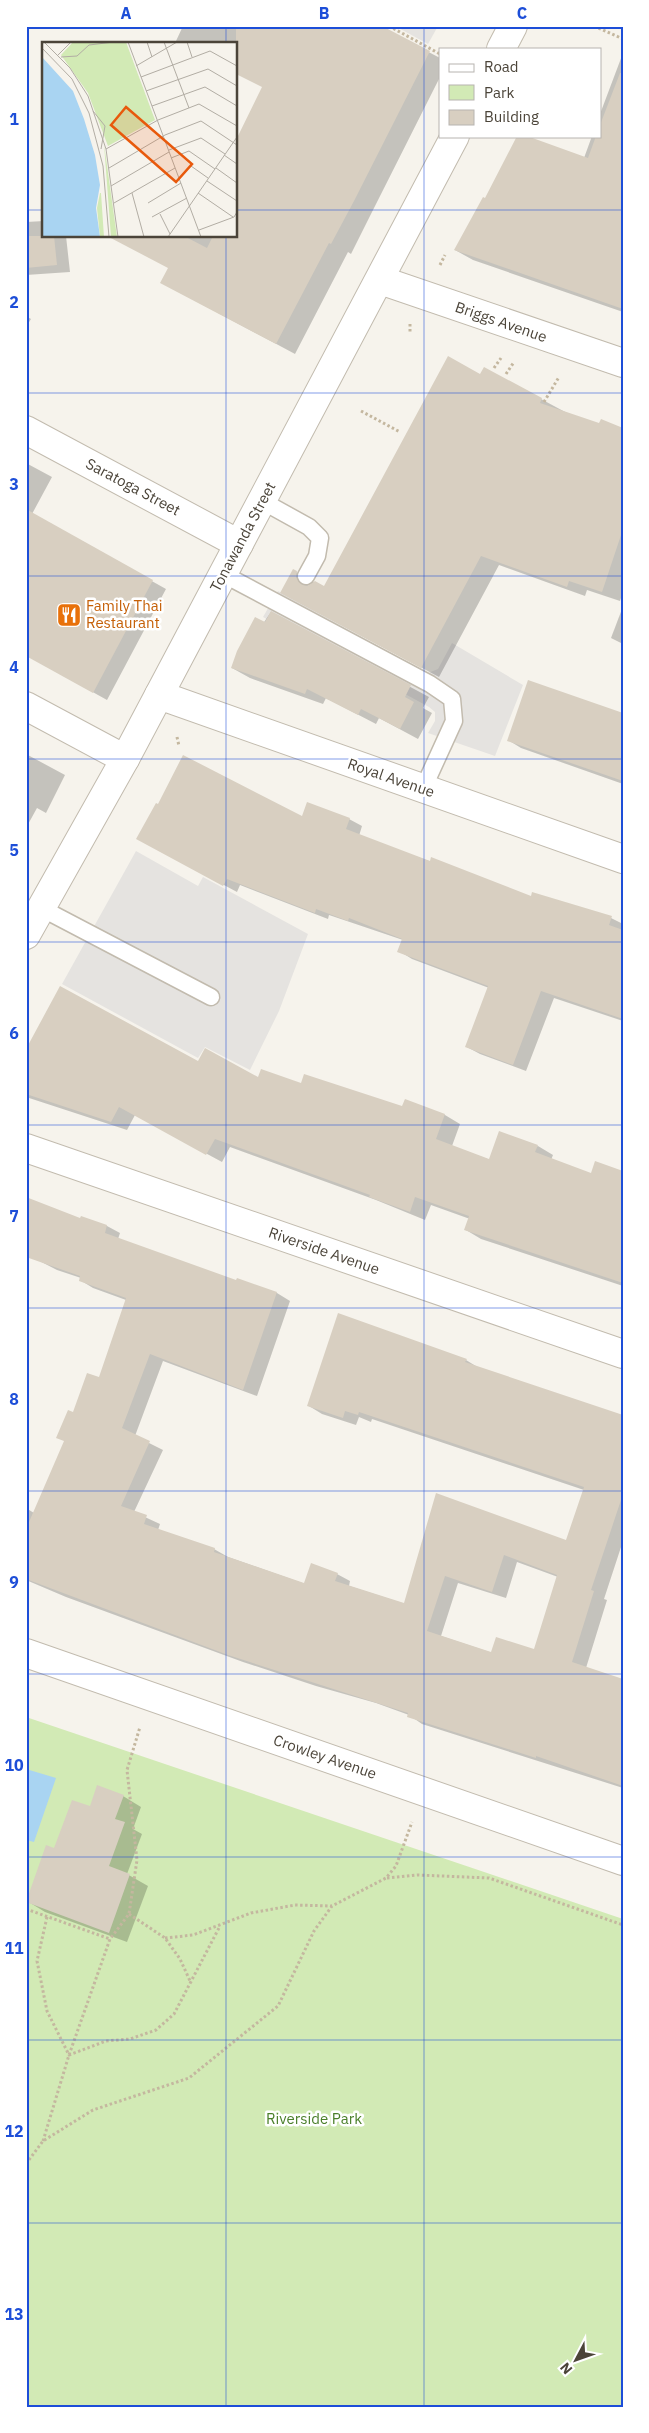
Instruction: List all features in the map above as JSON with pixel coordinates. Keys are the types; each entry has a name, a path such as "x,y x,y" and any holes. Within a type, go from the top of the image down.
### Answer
{"street":[{"name":"Tonawanda Street","path":"26,935 125,759 454,138"},
{"name":"Briggs Avenue","path":"380,280 623,363"},
{"name":"Saratoga Street","path":"26,430 239,544"},
{"name":"Royal Avenue","path":"159,695 623,859"},
{"path":"26,706 125,759"},
{"name":"Riverside Avenue","path":"26,1148 623,1354"},
{"name":"Crowley Avenue","path":"26,1653 623,1861"}],"lane":[{"path":"262,501 309,527 320,538 317,556 306,576"},
{"path":"223,574 291,603 430,684 452,699 454,721 423,789"},
{"path":"41,908 211,997"}],"path":[{"path":"389,26 439,53"},
{"path":"594,26 623,39"},
{"path":"438,268 445,255"},
{"path":"494,368 501,358"},
{"path":"506,374 514,362"},
{"path":"544,402 559,377"},
{"path":"361,411 400,432"},
{"path":"177,736 179,746"},
{"path":"26,2164 43,2141 69,2055 110,1939 129,1914 137,1860 127,1770 134,1747"},
{"path":"386,1878 396,1866 406,1841"},
{"path":"43,2141 93,2110 189,2078 278,2006 314,1930 332,1906 386,1878 418,1875 488,1878 623,1925"},
{"path":"165,1938 193,1935 251,1913 295,1905 332,1906"},
{"path":"26,1909 110,1939"},
{"path":"129,1914 165,1938 180,1959 191,1983"},
{"path":"47,1917 37,1961 48,2011 69,2055"},
{"path":"69,2055 106,2041 130,2039 156,2030 174,2014 220,1926"}],"green space":[{"name":"Riverside Park","path":"26,1717 623,1919 623,2407 26,2407"}],"shaded area":[{"path":"395,26 438,26 428,44"},
{"path":"278,591 428,673 438,669 452,643 523,685 495,756 428,733 435,721 435,712 429,707 263,617"},
{"path":"136,851 198,886 203,877 308,934 279,1011 250,1070 205,1047 198,1058 62,984"}],"water":[{"path":"26,1769 56,1778 34,1842 26,1840"}],"building":[{"path":"236,26 382,26 430,51 354,201 331,244 329,243 276,344 160,283 168,268 111,238 188,238 207,248 212,238 238,238 238,136 262,87 238,75 238,42 236,42"},
{"path":"620,73 623,73 623,309 454,250 483,197 485,198 516,138 533,138 588,158 595,138 602,138 602,120"},
{"path":"26,236 54,238 57,265 26,268"},
{"path":"448,356 480,374 484,367 542,398 540,403 599,423 601,419 623,428 623,529 602,592 569,581 567,587 481,556 421,668 280,593 293,569 297,571 296,577 301,584 307,586 315,581 324,586"},
{"path":"26,509 153,580 93,693 26,656"},
{"path":"271,611 411,685 405,697 414,702 400,729 361,709 358,715 307,689 305,694 231,668 237,651 255,617 265,622"},
{"path":"528,680 623,713 623,781 507,741"},
{"path":"183,755 302,816 307,802 350,818 346,829 430,861 431,857 531,896 532,892 612,916 609,925 623,930 623,1019 541,991 513,1065 465,1047 488,986 397,952 402,939 349,918 348,921 316,909 315,913 227,879 223,886 136,839 156,803 158,804"},
{"path":"60,986 198,1061 205,1048 258,1077 261,1069 301,1083 304,1074 402,1106 405,1099 445,1114 436,1139 489,1159 499,1131 538,1145 535,1152 591,1173 595,1161 623,1171 623,1283 464,1230 469,1216 415,1197 410,1212 369,1197 370,1195 215,1139 206,1155 119,1107 111,1122 26,1094 26,1049"},
{"path":"26,1197 80,1218 81,1216 107,1225 105,1233 236,1280 237,1278 277,1292 243,1390 150,1354 122,1428 150,1441 121,1506 147,1515 144,1524 215,1548 214,1552 304,1583 311,1563 338,1573 335,1581 404,1603 436,1493 566,1540 584,1487 359,1412 358,1415 345,1411 343,1418 307,1406 338,1313 467,1359 465,1362 623,1415 623,1494 591,1590 594,1591 572,1662 623,1679 623,1786 536,1756 536,1758 407,1717 408,1713 228,1655 26,1579 26,1529 64,1441 56,1438 68,1410 73,1412 87,1373 99,1377 126,1298 79,1281 80,1276 26,1257","holes":["504,1555 557,1575 534,1649 496,1637 491,1652 427,1631 445,1576 492,1592"]},
{"path":"97,1785 124,1795 115,1819 125,1822 109,1866 130,1874 109,1933 26,1902 46,1845 54,1848 72,1800 90,1806"}],"place":[{"name":"Family Thai Restaurant","path":"69,615"}]}
